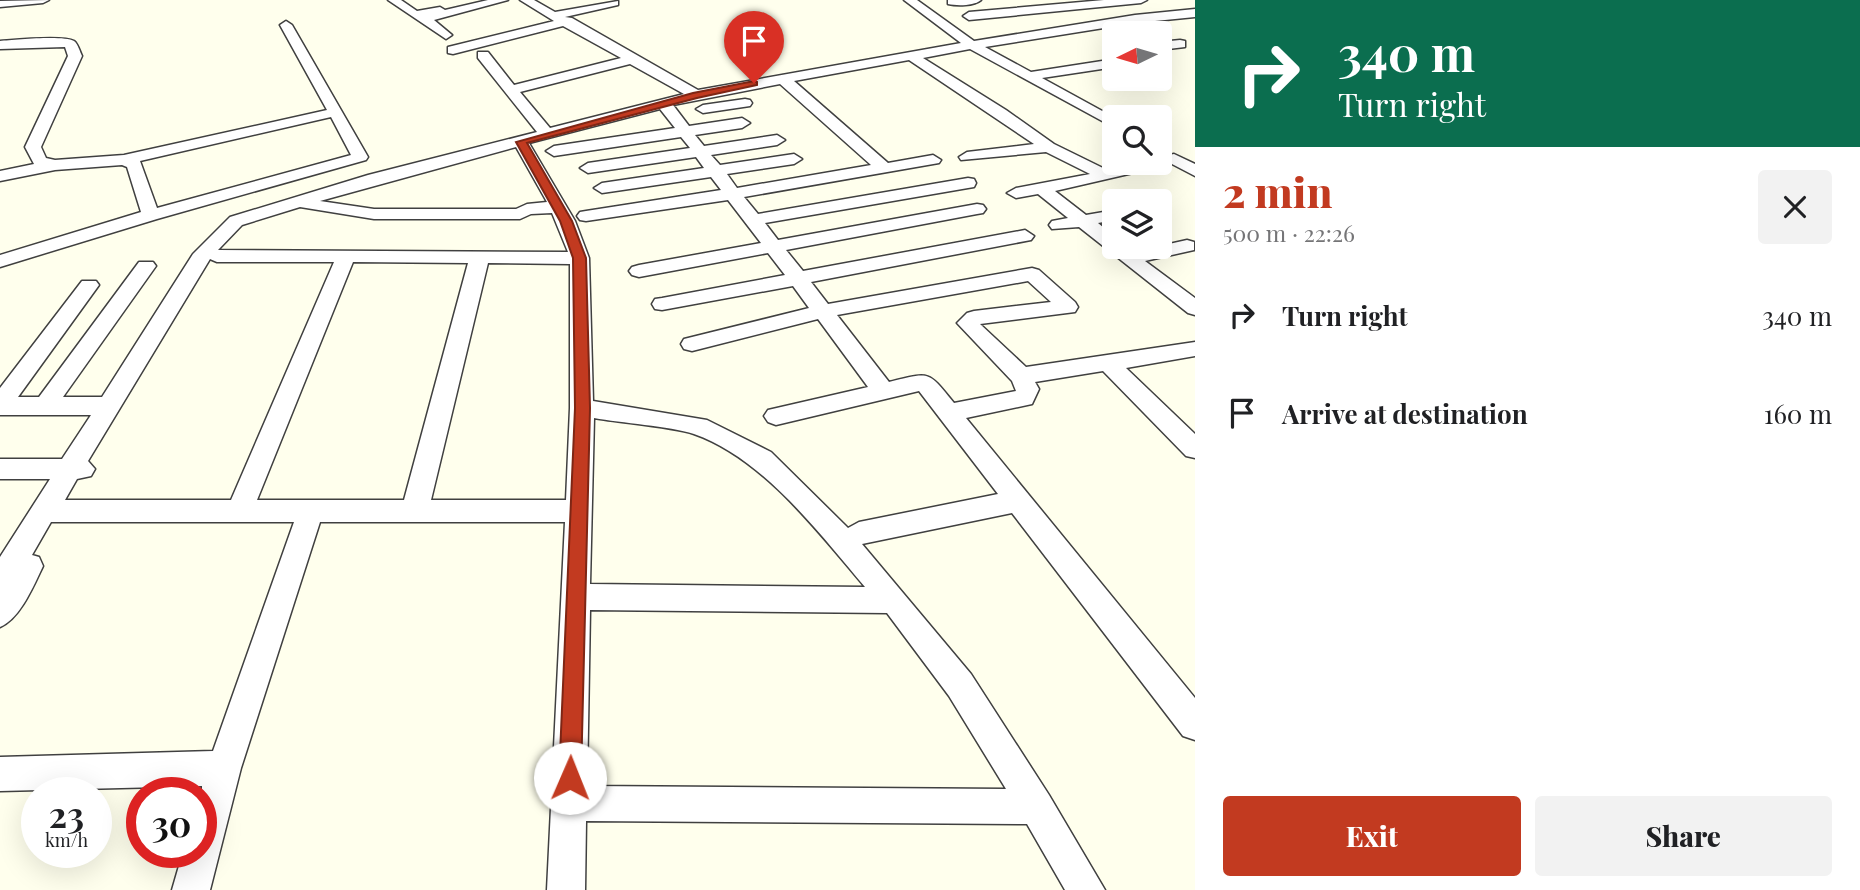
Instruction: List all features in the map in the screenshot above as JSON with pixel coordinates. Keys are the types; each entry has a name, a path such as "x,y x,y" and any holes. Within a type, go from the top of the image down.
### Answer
{"street":[{"path":"0,4 43,0"},
{"path":"394,0 415,15 462,5 495,3"},
{"path":"425,0 440,10"},
{"path":"532,3 561,0"},
{"path":"910,0 972,45 1102,117"},
{"path":"952,2 975,0"},
{"path":"1046,0 1087,24"},
{"path":"969,16 1141,0"},
{"path":"532,3 633,59 661,78 696,95"},
{"path":"453,50 614,3"},
{"path":"462,5 477,23"},
{"path":"446,34 424,19 462,5"},
{"path":"992,29 1087,24 1195,13"},
{"path":"1,602 54,511 215,252 228,225 374,179 671,106 696,95 1087,24"},
{"path":"0,261 151,215 360,157 286,25"},
{"path":"1047,33 1102,59"},
{"path":"0,45 47,42 70,44 75,56 33,147 40,161 55,165"},
{"path":"1172,45 1180,44"},
{"path":"483,55 547,135"},
{"path":"911,56 1001,113 1048,147 1107,176"},
{"path":"511,90 633,59"},
{"path":"1031,76 1102,64"},
{"path":"661,78 671,106 685,131 884,391"},
{"path":"783,79 884,169"},
{"path":"671,106 745,103"},
{"path":"0,176 55,165 124,160 335,112"},
{"path":"554,151 742,124"},
{"path":"588,168 777,140"},
{"path":"521,142 558,208 579,258 582,408 566,890"},
{"path":"967,158 1048,147"},
{"path":"602,188 794,159"},
{"path":"124,160 134,164 151,215"},
{"path":"586,216 933,160"},
{"path":"1172,162 1195,171"},
{"path":"1016,193 1110,175"},
{"path":"753,220 968,183"},
{"path":"1041,188 1102,239"},
{"path":"294,203 388,214 520,214 527,209 558,208"},
{"path":"639,271 977,209"},
{"path":"1058,225 1102,217"},
{"path":"662,304 1025,236"},
{"path":"1172,248 1187,246"},
{"path":"80,469 110,406 200,258 215,252 345,258 579,258"},
{"path":"239,511 345,258"},
{"path":"415,510 479,259"},
{"path":"1127,259 1187,299"},
{"path":"45,405 146,266"},
{"path":"692,344 823,311 1032,274 1068,307 974,318 967,323 1021,376 1028,389 1024,398 950,412"},
{"path":"0,405 89,285"},
{"path":"1151,299 1187,299"},
{"path":"1021,376 1195,349"},
{"path":"1108,363 1195,449"},
{"path":"776,416 924,382 1195,724"},
{"path":"0,405 110,406"},
{"path":"582,408 699,426 762,459 829,525 894,600 960,685 1086,890"},
{"path":"0,469 80,469"},
{"path":"859,533 1019,501"},
{"path":"217,794 311,510"},
{"path":"54,511 579,511"},
{"path":"575,597 894,600"},
{"path":"0,774 224,768"},
{"path":"569,803 1037,807"},
{"path":"191,890 197,868"}],"route":[{"path":"570,778 582,408 579,258 566,221 521,142 696,95 754,83"}]}
